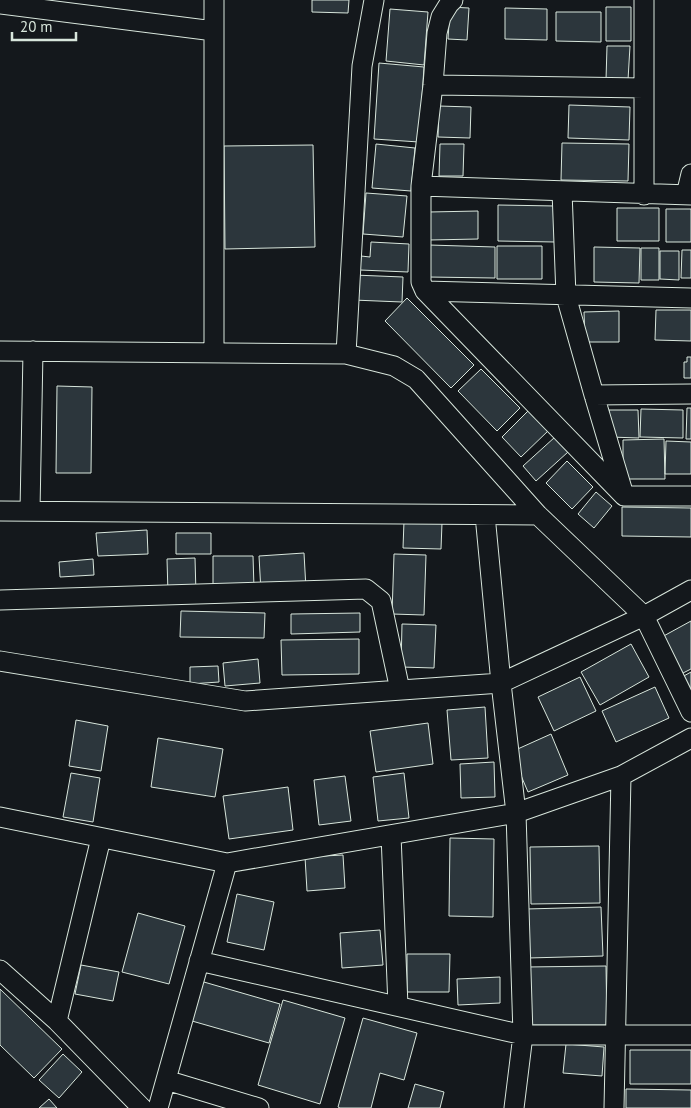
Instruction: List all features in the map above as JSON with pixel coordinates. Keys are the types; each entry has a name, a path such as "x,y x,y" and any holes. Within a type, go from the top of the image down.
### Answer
{"street":[{"path":"214,0 214,352"},
{"path":"346,354 362,66 374,0"},
{"path":"453,0 448,4 441,17 437,33 421,186 421,282 425,291 624,496 691,496"},
{"path":"644,0 644,195"},
{"path":"0,4 214,31"},
{"path":"433,85 644,88"},
{"path":"421,186 644,195 689,195 691,174"},
{"path":"562,192 566,296 624,496"},
{"path":"425,291 691,298"},
{"path":"0,351 346,354 394,366 416,379 538,515 644,616 691,712"},
{"path":"30,511 33,351"},
{"path":"594,395 691,394"},
{"path":"0,511 538,515"},
{"path":"486,515 501,683 516,813 522,1034 514,1108"},
{"path":"0,600 366,589 381,601 400,690"},
{"path":"0,661 245,701 501,683 644,616 691,590"},
{"path":"0,817 226,863 516,813 621,776 691,738"},
{"path":"614,1108 621,776"},
{"path":"391,834 398,1006"},
{"path":"57,1021 101,838"},
{"path":"0,970 57,1021 144,1108 166,1080 226,863"},
{"path":"199,961 522,1034 691,1035"},
{"path":"166,1080 259,1108"}],"building":[{"path":"312,0 349,0 348,13 312,12"},
{"path":"450,7 469,8 467,40 448,39"},
{"path":"606,7 631,7 631,41 606,41"},
{"path":"505,8 547,9 547,40 505,39"},
{"path":"390,9 428,12 424,65 386,61"},
{"path":"556,12 601,12 601,42 556,41"},
{"path":"607,46 630,46 628,80 606,80"},
{"path":"379,63 424,67 419,142 374,139"},
{"path":"569,105 630,107 629,140 568,138"},
{"path":"439,106 471,107 470,138 438,137"},
{"path":"562,143 629,144 628,181 561,180"},
{"path":"376,144 415,148 411,191 372,188"},
{"path":"440,144 464,144 463,176 439,176"},
{"path":"313,145 315,247 225,249 224,146"},
{"path":"366,193 407,196 403,237 363,234"},
{"path":"498,205 556,206 555,242 498,241"},
{"path":"617,208 659,208 659,241 617,241"},
{"path":"666,209 691,209 691,242 666,242"},
{"path":"478,211 478,239 429,240 429,212"},
{"path":"371,242 409,244 408,272 360,270 361,256 370,257"},
{"path":"429,245 495,247 495,278 428,277"},
{"path":"497,246 542,246 542,279 497,279"},
{"path":"594,247 640,248 639,283 594,282"},
{"path":"641,248 659,248 659,280 641,280"},
{"path":"682,250 691,250 691,278 681,278"},
{"path":"660,251 679,251 679,280 660,279"},
{"path":"354,275 403,277 402,302 353,300"},
{"path":"407,298 474,365 451,388 385,321"},
{"path":"656,310 691,310 691,341 655,340"},
{"path":"619,311 619,342 585,342 584,312"},
{"path":"687,357 691,357 691,378 684,378 684,362 687,362"},
{"path":"481,369 520,408 497,431 458,391"},
{"path":"57,386 92,387 91,473 56,473"},
{"path":"687,408 691,408 691,439 686,439"},
{"path":"641,409 683,410 683,438 640,437"},
{"path":"529,410 549,430 521,457 502,437"},
{"path":"609,410 638,410 639,438 610,437"},
{"path":"555,437 568,452 536,481 523,466"},
{"path":"664,439 665,479 623,479 623,440"},
{"path":"666,441 691,442 691,474 665,474"},
{"path":"567,461 593,487 572,509 546,483"},
{"path":"596,492 612,506 594,528 578,514"},
{"path":"622,507 691,508 691,537 622,536"},
{"path":"404,521 442,523 441,549 403,548"},
{"path":"147,530 148,554 98,556 96,533"},
{"path":"176,533 211,533 211,554 176,554"},
{"path":"304,553 306,589 261,592 259,556"},
{"path":"394,554 426,555 424,615 392,614"},
{"path":"213,556 253,556 254,588 213,588"},
{"path":"195,558 196,594 168,594 167,559"},
{"path":"93,559 94,575 60,577 59,562"},
{"path":"181,611 265,613 264,638 180,637"},
{"path":"360,613 360,632 291,634 291,614"},
{"path":"691,621 691,669 681,674 660,638"},
{"path":"402,624 436,625 434,668 401,667"},
{"path":"359,639 359,674 282,675 281,640"},
{"path":"631,644 649,677 600,705 581,672"},
{"path":"258,659 260,683 225,686 223,663"},
{"path":"218,666 219,682 190,684 190,667"},
{"path":"691,672 691,692 682,677"},
{"path":"580,677 596,711 554,731 538,697"},
{"path":"655,687 669,718 616,742 602,711"},
{"path":"485,707 488,758 451,760 447,710"},
{"path":"76,720 108,726 101,771 69,766"},
{"path":"428,723 433,764 376,772 370,731"},
{"path":"551,734 568,775 528,792 511,752"},
{"path":"158,738 223,749 215,797 151,787"},
{"path":"494,762 495,797 461,798 460,764"},
{"path":"71,773 100,778 93,822 63,817"},
{"path":"404,773 409,818 378,821 373,777"},
{"path":"345,776 351,821 319,825 314,780"},
{"path":"288,787 293,830 229,839 223,796"},
{"path":"450,838 494,839 493,917 449,916"},
{"path":"599,846 600,903 531,904 530,847"},
{"path":"343,855 345,888 307,891 305,857"},
{"path":"237,894 274,902 264,950 227,942"},
{"path":"601,907 603,956 528,958 526,909"},
{"path":"138,913 185,926 169,984 122,972"},
{"path":"380,930 383,965 342,968 340,933"},
{"path":"407,954 450,954 449,992 407,992"},
{"path":"81,965 119,972 113,1001 75,994"},
{"path":"606,966 607,1025 526,1025 526,967"},
{"path":"500,977 500,1003 458,1005 457,979"},
{"path":"197,980 280,1004 269,1043 185,1019"},
{"path":"0,989 62,1049 34,1078 0,1045"},
{"path":"283,1000 345,1018 320,1104 258,1085"},
{"path":"363,1018 417,1033 404,1080 380,1073 371,1108 340,1108 338,1107"},
{"path":"566,1044 604,1047 602,1076 563,1073"},
{"path":"630,1050 691,1050 691,1084 630,1084"},
{"path":"63,1054 82,1072 59,1098 39,1080"},
{"path":"415,1084 444,1092 440,1108 408,1108"},
{"path":"626,1089 691,1090 691,1108 626,1108"},
{"path":"49,1099 57,1108 39,1108"}]}
